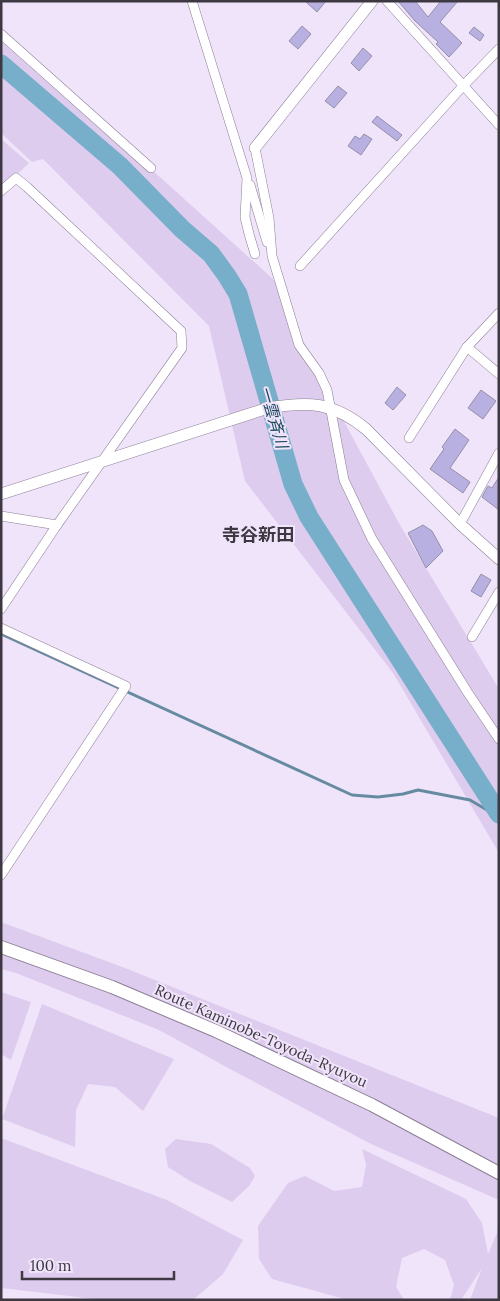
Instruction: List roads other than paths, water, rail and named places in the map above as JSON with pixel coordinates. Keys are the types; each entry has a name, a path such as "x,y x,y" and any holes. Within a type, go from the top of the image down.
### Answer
{"main road":[{"name":"Route Kaminobe-Toyoda-Ryuyou","path":"1,948 112,987 216,1031 372,1105 499,1173"}],"street":[{"path":"192,1 299,345 319,373 327,390 344,480 372,539 463,686 499,739"},
{"path":"272,256 269,218 255,148 372,1"},
{"path":"387,1 499,125"},
{"path":"1,34 150,168"},
{"path":"300,266 463,86 499,49"},
{"path":"1,191 16,178 27,187 181,331 182,348 1,609"},
{"path":"247,178 245,216 248,234 255,254"},
{"path":"409,438 466,347 499,313"},
{"path":"466,347 499,374"},
{"path":"1,494 268,408 290,404 316,404 342,413 366,429 460,524 499,559"},
{"path":"460,524 498,455"},
{"path":"1,516 58,525"},
{"path":"472,637 499,592"},
{"path":"1,628 126,686 1,875"}],"waterway":[{"name":"一雲斉川","path":"1,64 120,166 182,229 211,254 227,276 238,294 293,484 309,517 499,814"},
{"path":"1,634 352,795 378,797 418,790 470,800 499,817"}],"district":[{"name":"寺谷新田","path":"258,535"}]}
